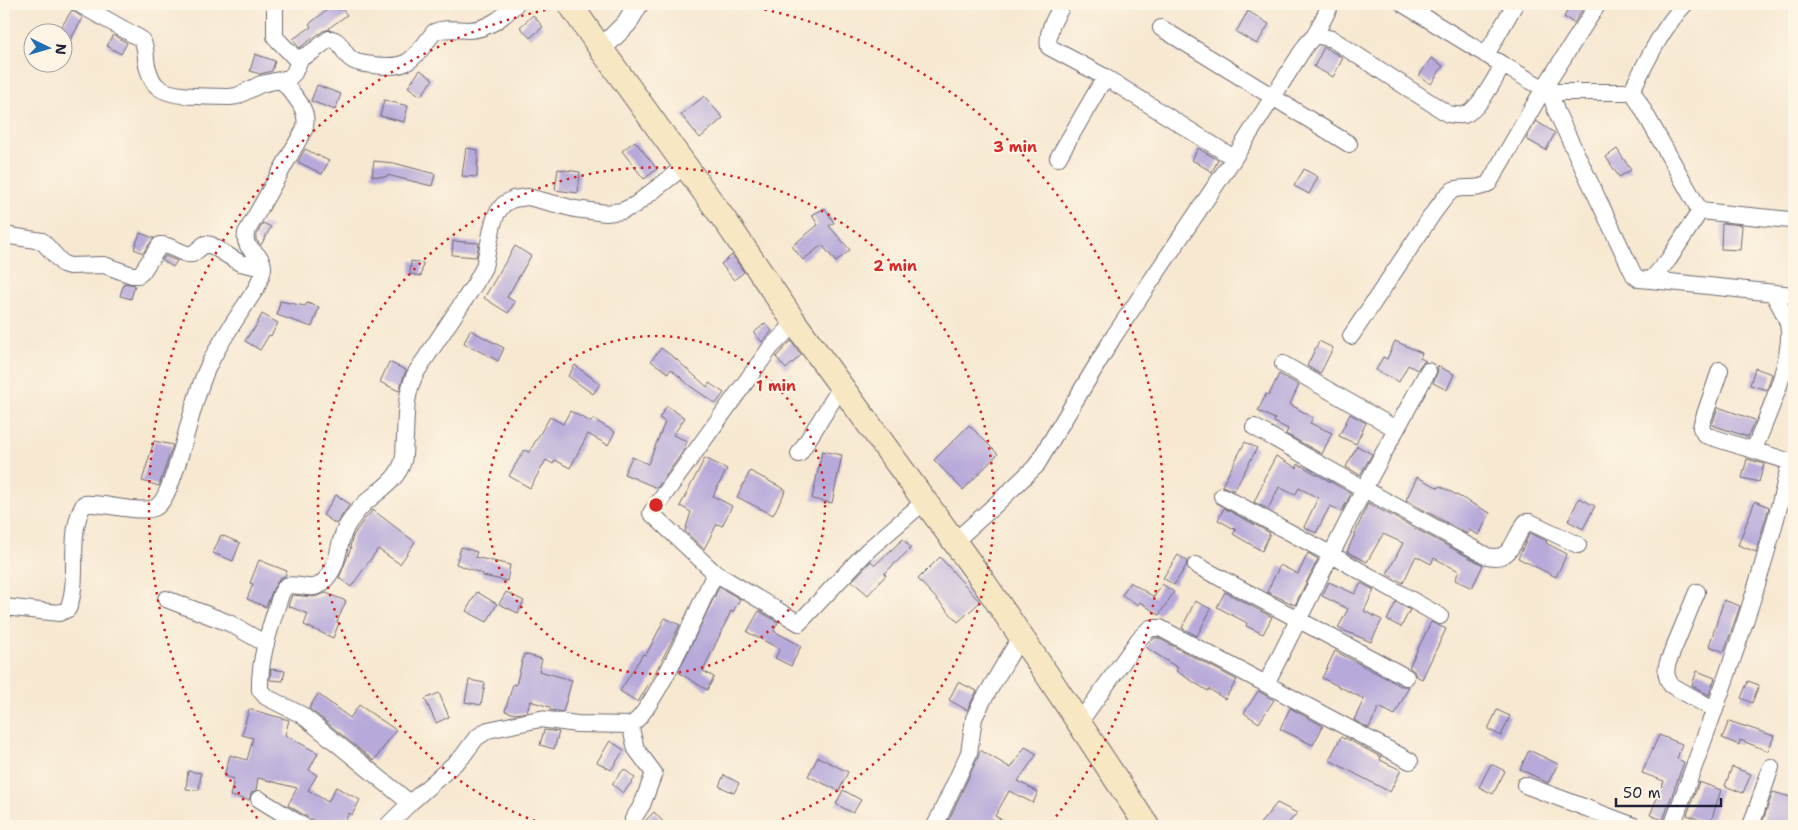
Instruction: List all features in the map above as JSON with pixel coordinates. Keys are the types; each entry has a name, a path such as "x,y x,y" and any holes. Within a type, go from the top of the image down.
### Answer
{"main road":[{"path":"570,4 686,165 795,323 925,500 1021,636 1147,826"}],"street":[{"path":"79,4 141,39 145,44 146,65 151,79 157,87 173,94 230,97 237,96 261,84 289,78 294,73 300,58 333,39 338,42 350,58 359,63 389,67 402,66 411,60 434,32 446,29 470,30 488,26 502,18 516,4"},
{"path":"275,4 275,37 295,58 300,58"},
{"path":"601,49 627,23 638,4"},
{"path":"1063,4 1047,38 1049,47 1054,52 1105,78 1234,158"},
{"path":"954,542 1036,466 1114,336 1234,158 1306,45 1315,35 1331,4"},
{"path":"1404,4 1422,8 1486,55 1547,90 1625,92 1632,90 1651,54 1685,4"},
{"path":"1486,55 1515,4"},
{"path":"1351,336 1446,197 1452,191 1483,188 1489,183 1598,4"},
{"path":"1161,28 1349,144"},
{"path":"1315,35 1332,39 1448,114 1466,114 1476,108 1503,65"},
{"path":"1058,158 1105,78"},
{"path":"4,607 59,613 68,609 72,600 74,552 80,512 84,504 93,503 144,510 155,508 162,502 176,468 206,371 214,354 257,287 263,268 256,253 247,246 245,241 246,233 304,130 307,121 305,111 282,80"},
{"path":"1547,90 1634,276 1639,279 1794,295"},
{"path":"1632,90 1700,211"},
{"path":"410,803 302,715 266,697 260,690 266,644 281,594 286,586 292,584 314,587 321,584 338,560 342,535 348,524 362,506 397,474 403,461 407,394 410,383 475,284 484,267 492,224 504,204 513,199 528,197 575,209 606,213 622,211 635,206 686,165"},
{"path":"1651,280 1672,254 1700,211"},
{"path":"1700,211 1790,220"},
{"path":"4,235 42,241 63,264 70,266 104,265 132,275 138,275 142,272 160,245 166,244 188,254 193,254 205,244 211,245 240,263 263,268"},
{"path":"1754,450 1784,369 1788,351 1788,324 1773,293"},
{"path":"795,323 770,347 651,512 715,573 799,624 868,550 925,500"},
{"path":"1283,364 1396,429"},
{"path":"1672,826 1689,775 1715,710 1765,558 1792,463 1754,450 1708,438 1703,432 1702,422 1720,370"},
{"path":"1266,684 1364,489 1428,372"},
{"path":"799,454 842,387"},
{"path":"1254,427 1487,556 1498,557 1506,554 1526,522 1530,522 1578,545"},
{"path":"1222,496 1440,616"},
{"path":"1196,565 1406,676"},
{"path":"387,826 462,757 476,738 488,730 540,720 577,724 630,725 636,723 653,699 715,573"},
{"path":"1696,592 1665,671 1671,685 1715,710"},
{"path":"166,600 229,623 266,644"},
{"path":"1079,724 1139,639 1150,628 1160,628 1410,761"},
{"path":"935,826 969,753 974,718 1021,636"},
{"path":"630,725 636,749 654,773 642,804 633,819 634,826"},
{"path":"1751,826 1771,766"},
{"path":"1525,785 1634,826"},
{"path":"259,799 303,826"}],"building":[{"path":"322,4 338,4 347,15 330,29 323,31 299,48 293,39 311,27 309,24 327,10"},
{"path":"1571,4 1583,9 1574,23 1564,17"},
{"path":"72,10 83,18 72,37 72,22 64,22"},
{"path":"1248,11 1269,24 1257,44 1236,32"},
{"path":"533,15 543,27 530,38 520,27"},
{"path":"113,35 127,43 121,54 107,46"},
{"path":"1324,47 1343,58 1333,77 1314,67"},
{"path":"255,54 275,61 272,71 260,74 250,71"},
{"path":"1431,58 1443,66 1431,84 1419,76"},
{"path":"420,70 433,79 421,96 408,87"},
{"path":"317,85 341,94 335,110 311,101"},
{"path":"704,96 723,118 700,138 681,115"},
{"path":"384,100 408,106 404,122 380,116"},
{"path":"1536,121 1555,133 1546,150 1526,139"},
{"path":"635,141 657,169 644,179 622,151"},
{"path":"466,148 478,150 477,177 462,176"},
{"path":"1198,148 1218,160 1212,172 1192,160"},
{"path":"305,149 329,161 322,174 298,162"},
{"path":"1617,149 1631,170 1619,177 1606,157"},
{"path":"374,161 394,163 435,174 432,186 387,175 386,177 372,176"},
{"path":"558,169 580,172 578,193 555,190"},
{"path":"1304,169 1318,177 1309,194 1294,186"},
{"path":"825,208 834,223 829,226 850,250 836,262 822,245 803,260 792,246 818,225 812,215"},
{"path":"263,223 271,227 261,245 256,240 256,236"},
{"path":"1722,223 1742,225 1740,250 1721,249"},
{"path":"140,233 154,238 143,253 134,249"},
{"path":"453,241 479,243 476,257 452,255"},
{"path":"515,246 531,256 507,297 515,302 508,313 484,298"},
{"path":"732,255 744,272 734,280 721,264"},
{"path":"165,256 177,261 173,267 162,260"},
{"path":"411,261 423,263 421,276 410,274"},
{"path":"124,283 135,285 131,299 120,296"},
{"path":"280,301 305,306 307,303 319,307 312,327 277,315"},
{"path":"262,314 278,323 260,350 245,341"},
{"path":"765,323 772,331 762,342 754,333"},
{"path":"470,330 504,348 498,361 464,343"},
{"path":"791,341 801,355 786,369 776,357"},
{"path":"1319,341 1333,348 1320,374 1307,366"},
{"path":"1395,341 1422,353 1420,358 1426,361 1417,370 1408,365 1399,382 1376,370 1383,357 1387,359"},
{"path":"661,348 707,387 709,383 724,393 716,404 690,386 671,369 668,373 651,361"},
{"path":"389,362 406,370 399,391 380,382"},
{"path":"575,365 600,384 593,394 568,376"},
{"path":"1437,366 1454,374 1447,390 1433,383 1438,371"},
{"path":"1755,368 1772,374 1767,390 1750,385"},
{"path":"1279,374 1299,385 1290,404 1313,418 1310,423 1332,433 1322,454 1286,434 1288,429 1274,422 1275,419 1258,411 1266,394 1269,395"},
{"path":"667,406 685,418 673,435 687,441 682,453 657,488 624,474 632,457 648,464 665,422 659,418"},
{"path":"1718,407 1755,420 1748,437 1712,425"},
{"path":"570,411 591,422 593,419 615,432 608,445 588,434 570,468 555,460 553,464 546,460 530,488 509,476 524,450 529,452 550,417 563,424"},
{"path":"1350,414 1366,423 1356,444 1339,436"},
{"path":"969,425 998,454 963,490 934,460"},
{"path":"154,441 173,445 159,486 142,481"},
{"path":"1245,442 1257,448 1234,491 1222,486"},
{"path":"1357,446 1372,454 1360,475 1346,467"},
{"path":"822,451 842,455 832,503 812,499"},
{"path":"1276,456 1297,468 1298,464 1351,493 1342,511 1330,506 1316,533 1304,527 1318,498 1299,488 1295,495 1279,487 1268,509 1254,502"},
{"path":"705,458 727,469 713,496 732,506 722,526 717,524 704,549 685,531 691,512 680,506"},
{"path":"1747,459 1764,464 1759,482 1742,478"},
{"path":"750,471 786,490 773,515 737,497"},
{"path":"1417,477 1439,488 1440,486 1490,513 1479,535 1469,530 1467,534 1406,500"},
{"path":"336,495 350,504 336,524 323,515"},
{"path":"1579,498 1595,506 1583,529 1568,521"},
{"path":"1755,501 1769,507 1756,552 1738,545"},
{"path":"1368,503 1483,565 1472,588 1455,580 1459,571 1434,558 1431,564 1416,556 1403,583 1387,574 1403,543 1383,534 1367,562 1347,552"},
{"path":"1224,508 1270,533 1262,551 1233,534 1236,530 1218,520"},
{"path":"373,510 415,542 400,564 378,549 351,587 339,578 351,548 353,536"},
{"path":"1530,533 1567,554 1556,577 1518,558"},
{"path":"221,535 240,543 233,561 213,553"},
{"path":"903,539 911,548 884,574 886,575 868,595 852,581 871,561 875,565"},
{"path":"461,547 477,552 475,557 510,565 507,581 483,576 483,574 456,564"},
{"path":"1308,553 1318,559 1295,605 1267,592 1280,565 1298,574"},
{"path":"1178,555 1187,561 1186,566 1174,585 1163,578"},
{"path":"940,557 980,602 958,622 918,579"},
{"path":"259,560 287,571 273,589 266,607 247,599 253,584 250,583"},
{"path":"1130,582 1154,597 1162,584 1174,592 1159,615 1140,602 1138,605 1122,595"},
{"path":"1329,582 1355,594 1361,583 1374,590 1364,611 1382,620 1371,642 1338,628 1348,609 1322,596"},
{"path":"719,587 740,599 733,612 731,611 703,671 714,677 707,690 678,672"},
{"path":"477,592 497,604 487,622 466,611"},
{"path":"506,592 524,601 518,613 499,604"},
{"path":"1225,592 1272,617 1263,634 1246,626 1247,623 1217,607"},
{"path":"326,593 346,601 337,622 339,623 333,638 304,625 308,614 288,606 292,595 314,597"},
{"path":"1724,600 1740,606 1724,652 1709,646"},
{"path":"1195,601 1211,609 1197,636 1182,628"},
{"path":"1396,602 1410,610 1401,627 1387,620"},
{"path":"759,611 778,622 774,631 801,646 791,666 775,658 780,649 747,632"},
{"path":"665,618 680,625 638,702 620,691 643,654 646,655"},
{"path":"1431,622 1446,629 1422,679 1416,676 1409,667"},
{"path":"1154,638 1158,638 1237,680 1225,699 1176,671 1178,668 1147,648"},
{"path":"1335,651 1401,686 1409,686 1395,715 1379,707 1369,728 1354,720 1364,699 1322,678"},
{"path":"524,654 542,659 539,671 572,680 563,712 550,710 550,707 530,701 527,712 515,714 505,711 513,684 516,685"},
{"path":"271,669 285,671 283,681 270,680"},
{"path":"1697,671 1715,678 1709,695 1692,685"},
{"path":"469,680 485,683 481,705 465,702"},
{"path":"1748,681 1759,685 1752,703 1741,698"},
{"path":"958,682 977,691 967,710 949,700"},
{"path":"1258,691 1274,700 1259,723 1244,713"},
{"path":"439,693 449,717 436,723 425,699"},
{"path":"318,694 350,718 359,705 396,730 374,761 309,708"},
{"path":"1290,708 1323,726 1313,745 1280,729"},
{"path":"249,709 289,720 285,735 318,753 309,770 317,775 308,790 328,802 336,787 360,800 352,815 349,813 342,826 315,826 317,823 288,805 297,788 258,778 256,790 251,793 249,800 230,796 234,779 224,776 230,755 247,760 253,738 242,735"},
{"path":"1497,710 1510,716 1501,736 1488,729"},
{"path":"1729,721 1774,736 1768,751 1740,740 1739,745 1722,738"},
{"path":"544,730 559,732 554,749 540,745"},
{"path":"1659,735 1682,744 1677,759 1684,762 1663,820 1650,815 1664,781 1642,773"},
{"path":"1341,737 1381,757 1380,760 1401,770 1390,792 1329,760"},
{"path":"610,741 624,750 611,770 597,762"},
{"path":"1025,747 1037,754 1018,781 1038,792 1033,803 1009,791 995,816 1013,826 946,826 980,750 1011,768"},
{"path":"1529,750 1558,764 1548,783 1520,769"},
{"path":"818,757 848,772 839,791 808,776"},
{"path":"1491,764 1505,771 1493,794 1479,787"},
{"path":"1732,767 1751,774 1743,793 1725,786"},
{"path":"624,769 635,778 623,793 612,784"},
{"path":"188,771 201,773 199,790 186,789"},
{"path":"724,775 739,783 734,793 719,786"},
{"path":"1699,782 1721,790 1710,824 1687,815"},
{"path":"843,790 861,800 853,813 836,804"},
{"path":"1773,792 1794,798 1794,826 1761,826"},
{"path":"1277,803 1297,813 1286,826 1258,826"},
{"path":"654,812 667,826 644,826 644,822"}]}
